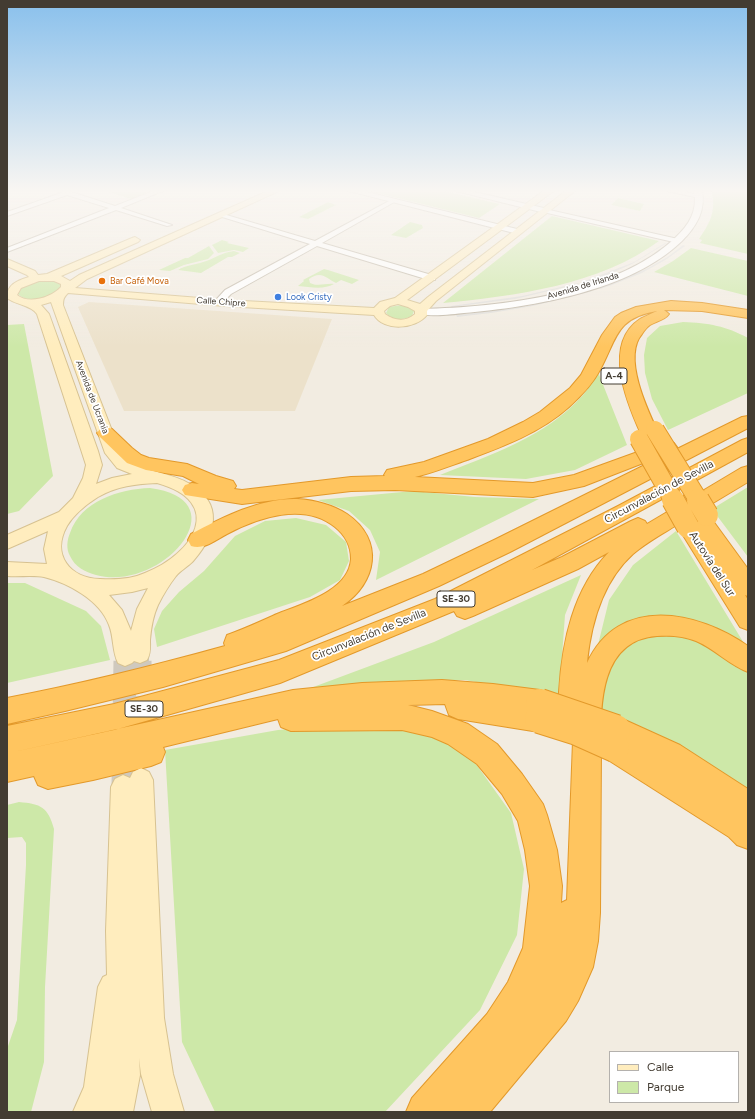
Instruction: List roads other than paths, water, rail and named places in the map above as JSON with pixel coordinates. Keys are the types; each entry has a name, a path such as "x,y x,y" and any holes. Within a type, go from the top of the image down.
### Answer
{"highway":[{"path":"106,433 134,459 146,464 187,470 209,481 241,488 321,481 449,459 482,448 534,424 556,408 574,393 588,376 618,321 634,313 656,306 672,305 691,306 748,314"},
{"path":"648,434 630,384 627,370 628,353 631,341 639,325 655,316 683,312 716,315 748,326"},
{"name":"A-4","path":"634,313 618,336 616,345 614,376 622,402 648,434 699,520"},
{"path":"648,434 634,375 634,353 636,341 641,332 659,318 686,315 718,318 748,329"},
{"path":"552,520 606,483 683,442 747,412"},
{"name":"Circunvalación de Sevilla","path":"7,711 163,675 277,643 348,615 431,580 552,520 747,412"},
{"path":"192,490 242,497 351,484 395,483 532,490 577,481 683,442"},
{"name":"Circunvalación de Sevilla","path":"7,740 114,717 280,671 443,606 625,511 748,444"},
{"path":"351,484 436,466 449,459"},
{"path":"280,671 428,626 570,563 748,467"},
{"path":"531,1034 551,988 570,916 575,821 572,710 574,666 579,631 588,603 599,579 624,550 676,514 748,473"},
{"path":"163,675 321,606 351,585 359,574 362,560 362,548 352,530 340,520 317,510 300,507 284,507 251,514 225,525 200,540"},
{"path":"699,520 748,576"},
{"path":"699,520 748,587"},
{"name":"Autovía del Sur","path":"699,520 748,620"},
{"path":"464,1112 563,995 575,968 584,916 588,709 596,671 603,656 614,643 629,632 648,626 666,624 686,627 706,634 726,644 748,661"},
{"path":"7,768 92,750 293,703 362,695 442,692 493,696 540,711 577,731 615,738 670,755 748,806"},
{"path":"7,782 93,766 233,730 291,718 372,706 442,703 540,711"},
{"path":"291,718 372,716 402,717 432,724 458,734 487,754 512,784 532,815 541,850 546,886 540,948 521,995 500,1027 426,1112"},
{"path":"615,738 740,826 748,834"}],"main road":[{"path":"47,278 130,242"},
{"path":"24,302 44,300 64,290 83,277 160,242"},
{"path":"481,242 398,301 384,304 379,309 378,312 380,316 387,321 402,323 416,320 421,311 432,299 505,242"},
{"path":"7,262 31,273 35,279"},
{"path":"7,284 18,285 35,279 57,278 64,281 67,285 64,290"},
{"name":"Avenida de Ucrania","path":"18,285 12,291 11,296 15,300 39,308 43,314 90,451 94,465 91,478 80,501"},
{"name":"Calle Chipre","path":"64,290 218,302 378,312"},
{"name":"Avenida de Ucrania","path":"64,290 57,305 113,453 122,464 137,472 157,478"},
{"path":"398,301 412,304 421,311"},
{"path":"7,569 44,570 76,582 104,588 127,586 150,580 171,569 188,555 200,540 205,525 205,512 200,500 192,490 170,480 138,478 98,490 80,501 64,517 54,534 52,550 56,566 76,582 100,596 117,619 132,655 139,636 143,618 152,595 171,569"},
{"path":"7,542 64,517"},
{"path":"89,1112 100,1090 120,931 132,783 149,1018 157,1074 168,1112"},
{"path":"117,1112 124,1075 120,931"}],"street":[{"path":"7,250 27,242"},
{"path":"310,242 432,278"},
{"path":"218,302 229,292 319,242"},
{"name":"Avenida de Irlanda","path":"421,311 451,312 560,294 600,283 641,266 661,255 677,242"}],"tunnel":[{"path":"140,654 140,661"},
{"path":"123,787 125,661"},
{"path":"140,661 141,721"}],"place":[{"name":"Bar Café Mova","path":"102,281"},
{"name":"Look Cristy","path":"278,297"}]}
